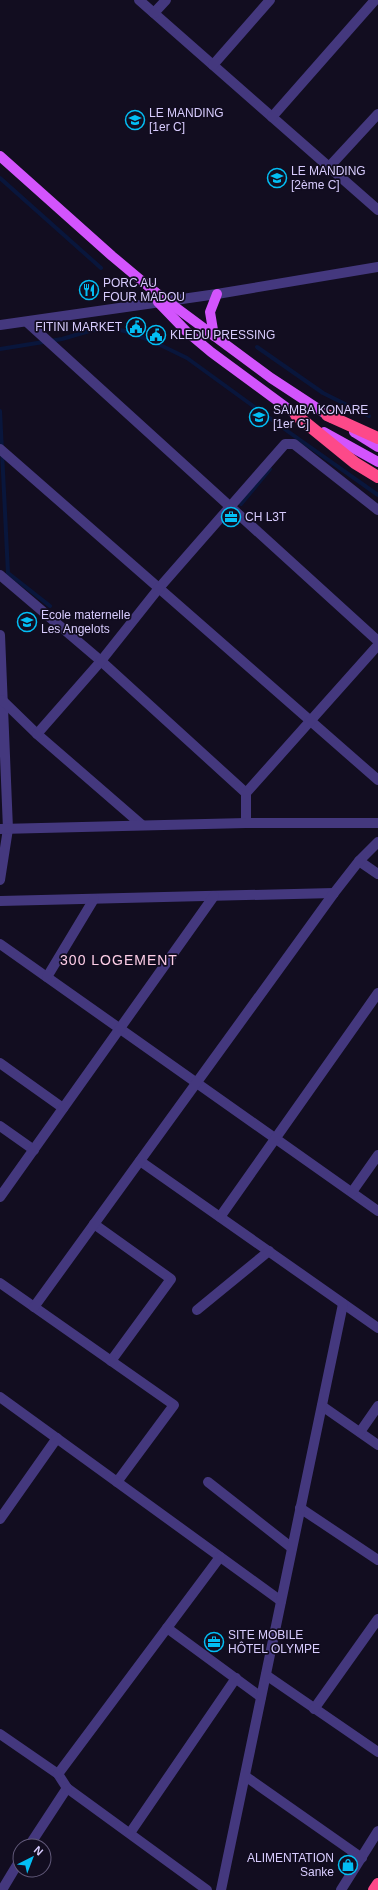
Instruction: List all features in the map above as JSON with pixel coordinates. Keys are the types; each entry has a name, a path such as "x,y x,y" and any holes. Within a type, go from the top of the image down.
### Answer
{"highway":[{"path":"296,415 355,463 378,478"},
{"path":"328,415 378,438"},
{"path":"374,1890 378,1884"}],"main road":[{"path":"0,156 112,256 211,352 296,415 357,452 378,462"},
{"path":"214,336 210,312 217,294"},
{"path":"156,297 169,301 271,378 378,447"}],"street":[{"path":"139,0 378,210"},
{"path":"154,13 166,0"},
{"path":"213,65 270,0"},
{"path":"272,117 375,0"},
{"path":"329,168 378,114"},
{"path":"169,301 378,267"},
{"path":"0,325 28,323 156,297"},
{"path":"28,323 377,638 310,721 246,793 246,823"},
{"path":"37,734 101,661 159,588 286,444 294,444 378,510"},
{"path":"0,449 378,780"},
{"path":"0,575 101,661 246,793"},
{"path":"0,635 4,829 0,880"},
{"path":"2,700 37,734 142,825"},
{"path":"4,829 246,823 378,823"},
{"path":"34,1307 334,893 359,860 378,842"},
{"path":"359,860 378,874"},
{"path":"0,901 334,893"},
{"path":"0,1197 214,896"},
{"path":"47,977 94,899"},
{"path":"0,944 378,1211"},
{"path":"220,1217 378,993"},
{"path":"0,1063 63,1108"},
{"path":"0,1126 34,1150"},
{"path":"352,1192 378,1155"},
{"path":"140,1161 378,1328"},
{"path":"94,1224 170,1279 111,1361"},
{"path":"197,1310 269,1251"},
{"path":"0,1283 174,1406 117,1482"},
{"path":"221,1890 343,1304"},
{"path":"0,1397 281,1601"},
{"path":"322,1406 378,1445"},
{"path":"360,1432 378,1406"},
{"path":"0,1519 57,1438"},
{"path":"208,1482 292,1548"},
{"path":"300,1508 378,1560"},
{"path":"58,1774 220,1557"},
{"path":"314,1709 378,1619"},
{"path":"166,1628 261,1696"},
{"path":"266,1675 378,1752"},
{"path":"130,1833 236,1678"},
{"path":"0,1734 58,1774 67,1788 207,1890"},
{"path":"245,1776 362,1858"},
{"path":"34,1838 67,1788"},
{"path":"342,1890 378,1831"},
{"path":"2,1890 4,1876 12,1868"}],"waterway":[{"path":"0,178 101,268"},
{"path":"0,349 62,339 103,327 125,331 152,341 187,358 378,495"},
{"path":"257,347 323,393 369,416"},
{"path":"0,411 8,573 50,606"},
{"path":"241,504 270,469"}],"place":[{"name":"LE MANDING [1er C]","path":"135,120"},
{"name":"LE MANDING [2ème C]","path":"277,178"},
{"name":"PORC AU FOUR MADOU","path":"89,290"},
{"name":"FITINI MARKET","path":"136,327"},
{"name":"KLEDU PRESSING","path":"156,335"},
{"name":"SAMBA KONARE [1er C]","path":"259,417"},
{"name":"CH L3T","path":"231,517"},
{"name":"Ecole maternelle Les Angelots","path":"27,622"},
{"name":"SITE MOBILE HÔTEL OLYMPE","path":"214,1642"},
{"name":"ALIMENTATION Sanke","path":"348,1865"}],"district":[{"name":"300 LOGEMENT","path":"119,960"}]}
